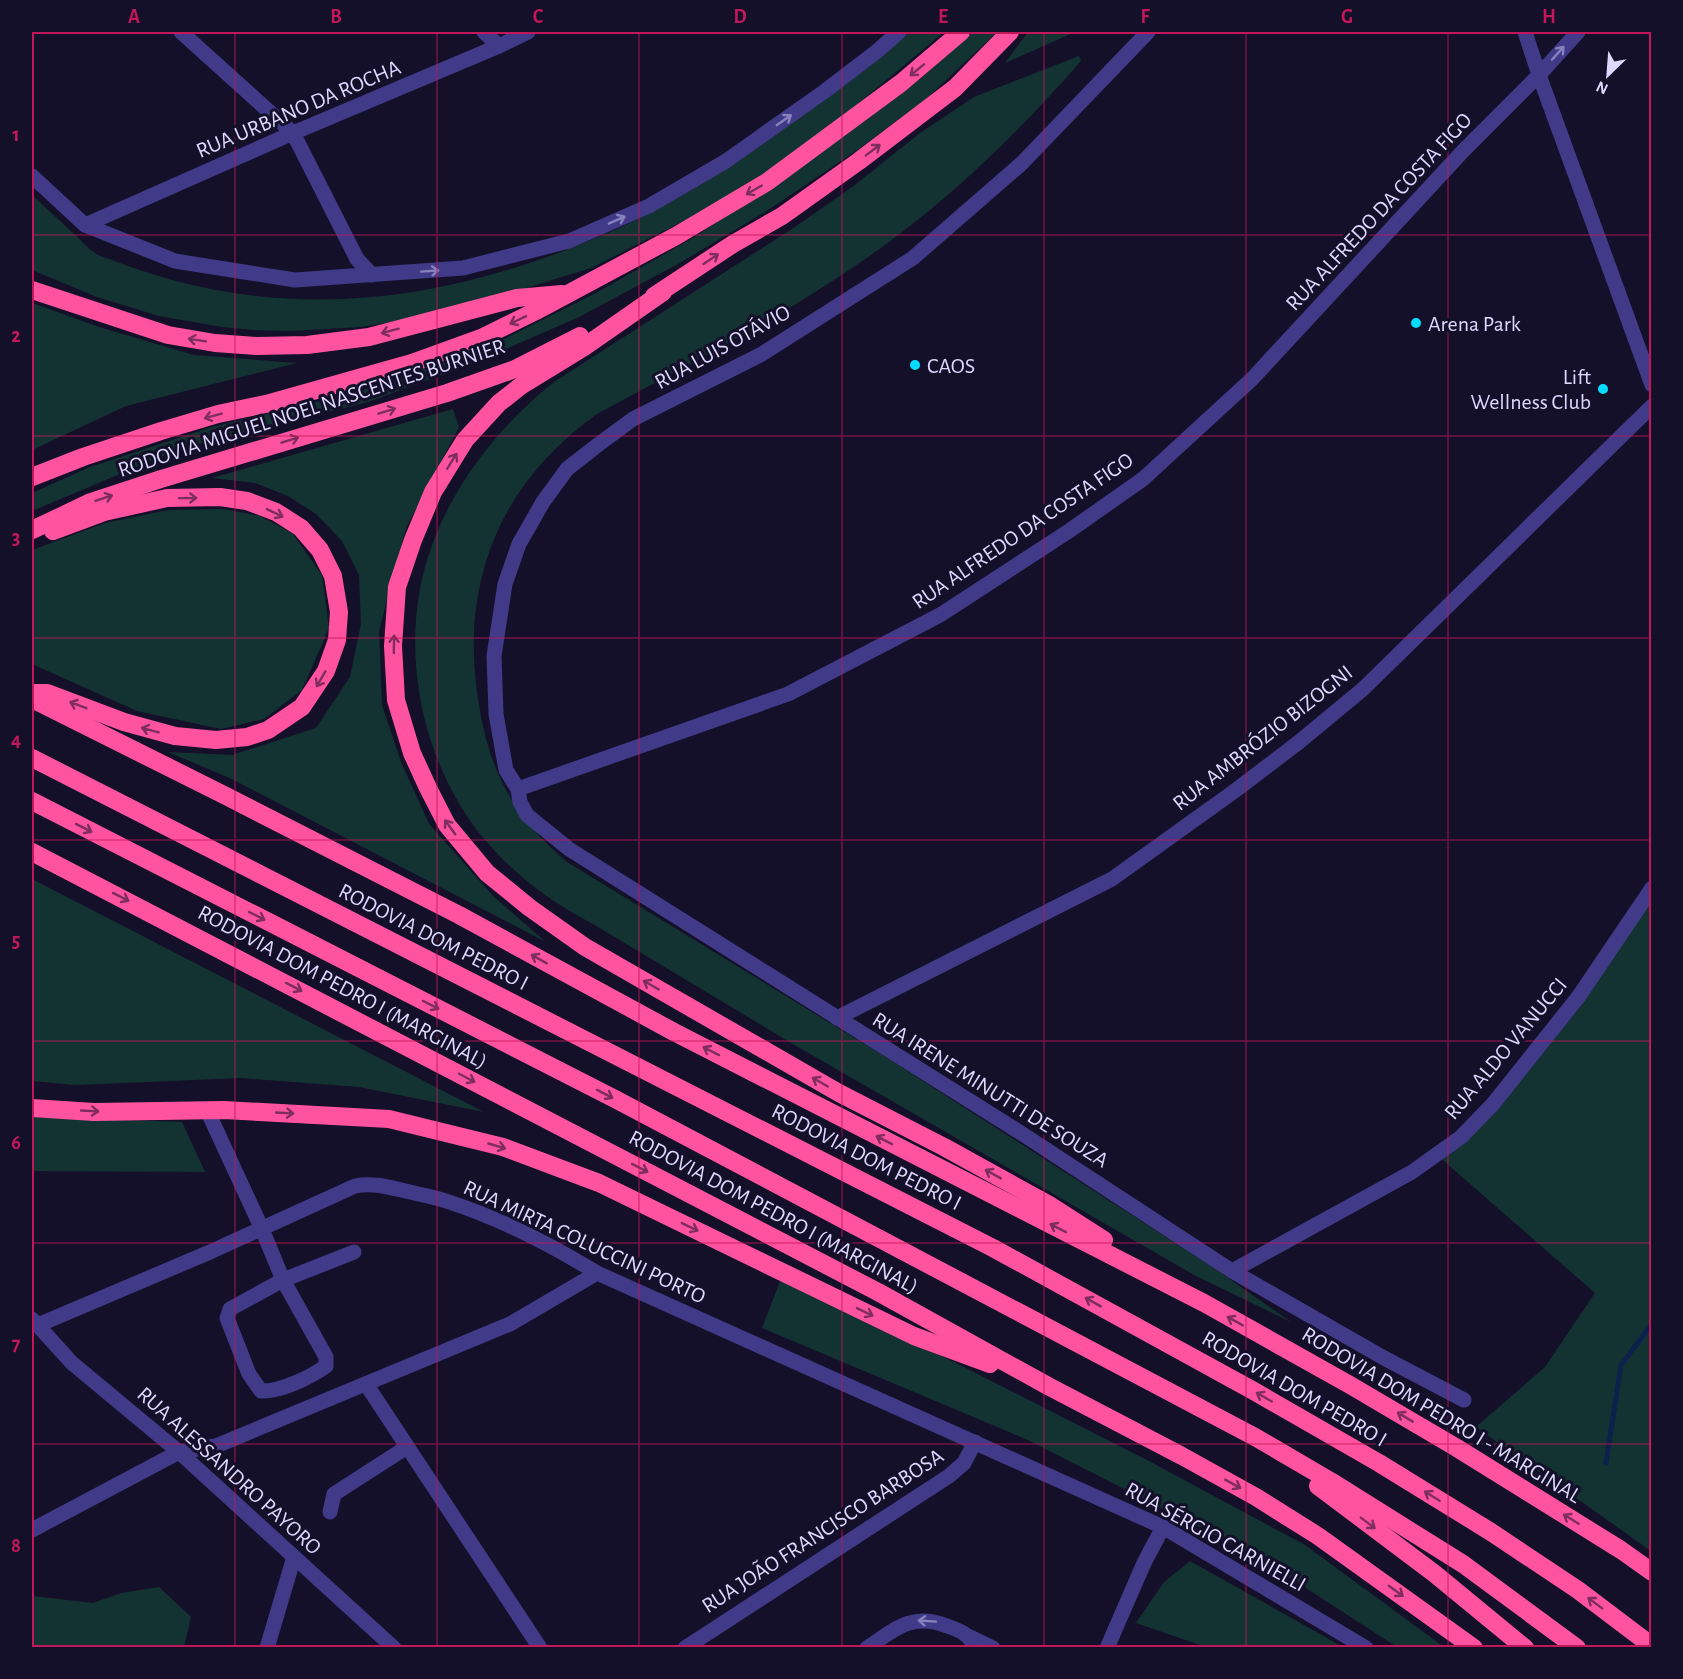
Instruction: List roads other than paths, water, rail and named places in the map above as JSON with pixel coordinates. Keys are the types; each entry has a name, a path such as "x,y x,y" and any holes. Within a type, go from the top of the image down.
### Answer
{"highway":[{"name":"RODOVIA MIGUEL NOEL NASCENTES BURNIER","path":"32,477 161,431 412,363 482,338 676,236 767,182 900,83 961,32"},
{"name":"RODOVIA MIGUEL NOEL NASCENTES BURNIER","path":"32,530 101,499 436,396 515,369 552,351 663,292 733,244 782,216 955,88 1010,32"},
{"path":"32,290 168,335 215,343 257,346 307,345 369,337 517,298 570,293"},
{"path":"663,292 522,385 499,403 465,440 433,492 397,587 393,646 396,700 412,753 437,807 447,825 487,873 530,908 585,946 839,1093 1051,1206 1204,1303"},
{"path":"32,540 104,512 168,498 220,497 246,501 276,512 301,528 314,542 333,576 339,612 337,640 326,671 315,690 302,707 289,717 268,730 247,737 216,740 175,736 124,722 47,693 32,693"},
{"path":"32,699 428,899 674,1032 1204,1303"},
{"name":"RODOVIA DOM PEDRO I","path":"32,758 1056,1282 1379,1463 1491,1532 1578,1590 1652,1647"},
{"path":"32,801 615,1099 1255,1437 1463,1564 1577,1647"},
{"name":"RODOVIA DOM PEDRO I (MARGINAL)","path":"32,852 867,1286 1048,1386 1182,1456 1256,1497 1318,1536 1474,1647"},
{"path":"32,1107 94,1112 207,1110 389,1119 502,1147 599,1184 914,1336 1048,1386"},
{"name":"RODOVIA DOM PEDRO I - MARGINAL","path":"1204,1303 1360,1391 1621,1550 1652,1575"},
{"path":"1255,1437 1435,1574 1525,1647"}],"street":[{"path":"181,32 293,133 357,259 372,275"},
{"path":"484,32 500,46"},
{"name":"RUA URBANO DA ROCHA","path":"84,225 528,32"},
{"path":"32,176 84,225 175,261 295,280 463,268 569,241 649,206 726,160 771,129 833,85 899,32"},
{"name":"RUA LUIS OTÁVIO","path":"518,789 506,770 496,714 494,656 505,584 519,544 543,502 567,469 633,419 762,354 913,258 1021,165 1148,32"},
{"path":"1525,32 1652,385"},
{"name":"RUA ALFREDO DA COSTA FIGO","path":"518,789 788,694 940,615 1069,531 1143,479 1252,379 1463,151 1539,75 1578,32"},
{"name":"RUA AMBRÓZIO BIZOGNI","path":"837,1018 1112,879 1236,790 1363,689 1652,406"},
{"name":"RUA IRENE MINUTTI DE SOUZA","path":"518,789 520,802 527,815 569,849 1024,1135 1232,1271 1384,1358 1464,1400"},
{"name":"RUA ALDO VANUCCI","path":"1232,1271 1412,1172 1461,1137 1493,1104 1579,996 1652,888"},
{"path":"207,1110 283,1280 326,1357 326,1366 314,1375 269,1392 261,1391 249,1374 227,1318 230,1309 283,1280 354,1252"},
{"name":"RUA MIRTA COLUCCINI PORTO","path":"35,1321 262,1229 356,1186 368,1183 446,1201 496,1221 563,1252 597,1273 975,1442"},
{"path":"32,1530 179,1452 216,1446 510,1324 597,1273"},
{"name":"RUA ALESSANDRO PAYORO","path":"35,1321 72,1363 179,1452 387,1645"},
{"path":"366,1384 540,1647"},
{"name":"RUA SÉRGIO CARNIELLI","path":"975,1442 1163,1527 1366,1647"},
{"name":"RUA JOÃO FRANCISCO BARBOSA","path":"685,1647 949,1476 964,1463 975,1442"},
{"path":"330,1512 334,1494 407,1447"},
{"path":"1107,1647 1144,1563 1163,1527"},
{"path":"267,1647 294,1557"},
{"path":"867,1647 896,1628 916,1620 937,1622 958,1630 972,1642 993,1647"}],"waterway":[{"path":"1606,1463 1621,1365 1652,1324"}],"place":[{"name":"Arena Park","path":"1416,323"},
{"name":"CAOS","path":"915,365"},
{"name":"Lift Wellness Club","path":"1603,389"}]}
